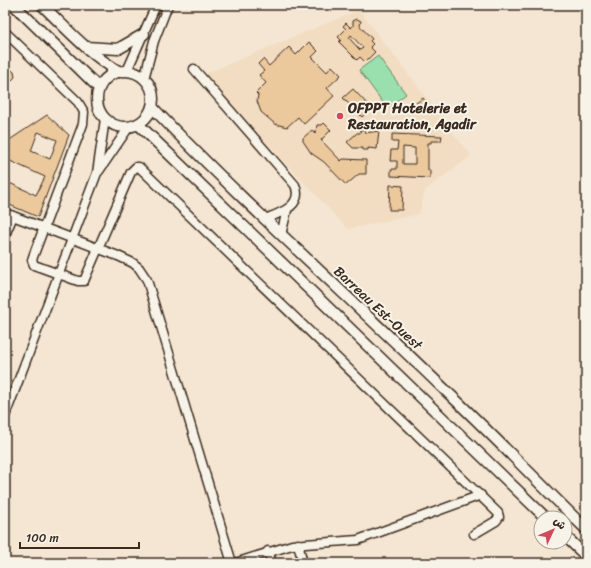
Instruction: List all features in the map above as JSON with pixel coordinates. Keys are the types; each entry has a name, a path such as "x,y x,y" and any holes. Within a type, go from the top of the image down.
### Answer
{"main road":[{"path":"14,5 99,88"},
{"path":"42,5 107,65 124,72 137,74 144,79 152,92 152,107 144,120 133,126 112,124 105,119 98,105 99,88 107,78 124,72"},
{"path":"86,47 118,49 144,34"},
{"name":"Barreau Est-Ouest","path":"152,107 281,235 444,388 586,529"},
{"path":"133,126 538,510"},
{"path":"573,544 586,556"}],"street":[{"path":"124,72 144,34 156,5"},
{"path":"144,79 154,41 168,5"},
{"path":"5,32 78,102 84,112 83,124 34,254 33,263 36,267 80,282 84,281 131,172 136,167 139,167 481,495 499,517 496,521 474,534"},
{"path":"194,69 295,185 298,196 287,210 281,235"},
{"path":"5,416 57,274 97,173 105,119"},
{"path":"97,173 133,126"},
{"path":"265,219 287,210"},
{"path":"5,235 9,215 133,263 139,268 147,280 234,563 268,551 298,544 358,540 481,495"},
{"path":"298,544 303,563"},
{"path":"268,551 272,563"}],"shaded area":[{"name":"OFPPT Hotelerie et Restauration, Agadir","path":"359,10 471,156 425,190 419,214 348,229 202,75"}],"green space":[{"path":"378,56 406,94 387,108 359,70"}],"building":[{"path":"357,19 361,21 360,26 372,39 370,41 373,44 370,47 375,52 365,62 360,57 357,60 339,42 341,40 338,37 346,29 343,26 346,23 351,28 353,26 353,21","holes":["351,35 363,48 360,50 349,38"]},
{"path":"309,42 318,51 312,57 327,72 332,66 341,75 327,88 334,96 304,124 298,117 287,127 275,124 261,112 257,101 258,95 256,93 266,83 259,75 264,71 258,64 263,59 269,66 289,47 296,55"},
{"path":"5,64 14,72 15,77 5,87"},
{"path":"353,89 371,108 362,117 343,98"},
{"path":"423,98 427,104 419,110 415,104"},
{"path":"47,115 69,135 38,217 5,203 5,181 36,195 45,177 8,160 5,166 5,143","holes":["38,132 57,140 50,159 31,151"]},
{"path":"324,123 331,130 321,140 341,161 343,159 366,160 366,174 359,174 346,185 324,162 311,153 303,141 303,138 312,130 315,133 317,125 322,125"},
{"path":"361,129 364,129 365,133 379,131 377,149 368,148 368,150 362,150 362,148 353,148 347,142 357,133 360,133"},
{"path":"392,134 442,136 441,141 431,141 431,143 428,143 428,170 430,170 430,178 391,176 391,169 397,169 397,161 390,161 391,150 397,150 398,142 392,142","holes":["403,147 415,148 415,164 403,164"]},
{"path":"390,185 403,186 402,210 389,210"}],"place":[{"name":"OFPPT Hotelerie et Restauration, Agadir","path":"340,116"}]}
